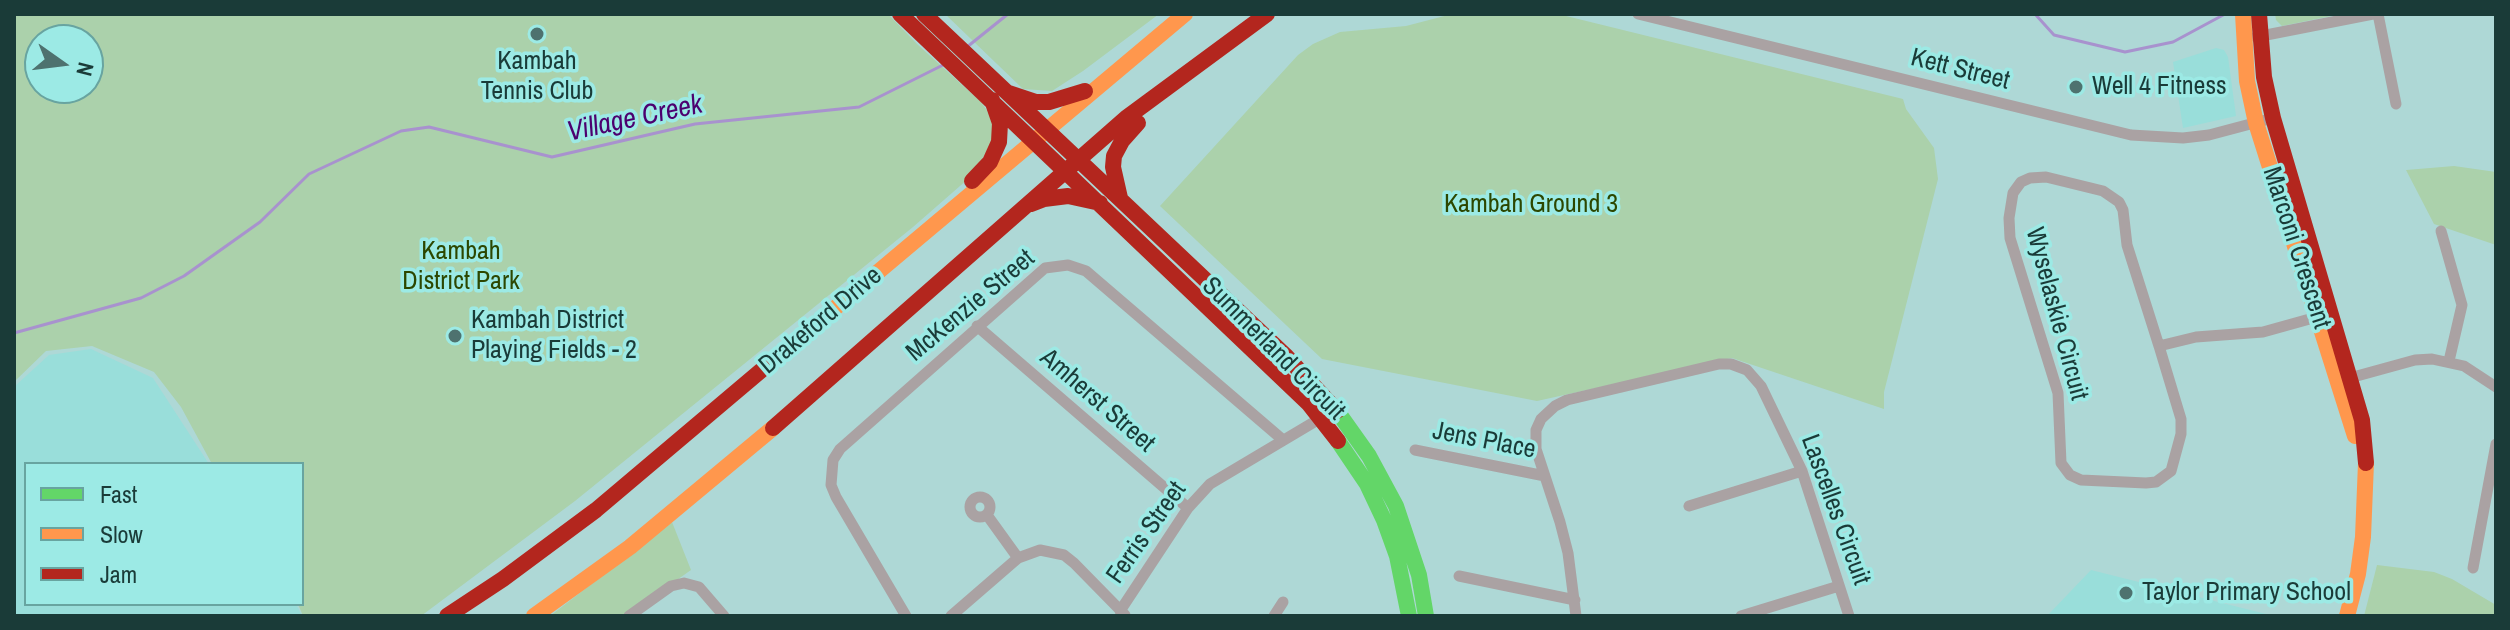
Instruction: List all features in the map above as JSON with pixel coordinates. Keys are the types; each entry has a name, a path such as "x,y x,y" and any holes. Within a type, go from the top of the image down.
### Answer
{"main road":[{"path":"900,14 929,26 970,68 992,100 1001,129 997,149 990,162 971,181 954,207"},
{"name":"Drakeford Drive","path":"447,616 596,510 1185,14"},
{"name":"Drakeford Drive","path":"534,616 630,547 734,463 1023,207 1161,90 1267,14"},
{"name":"Marconi Crescent","path":"2248,15 2264,77 2264,120 2366,446 2363,537 2351,602"},
{"path":"970,68 1009,93 1036,102 1065,99 1098,86"},
{"path":"1120,198 1113,167 1117,148 1144,117 1161,90"},
{"path":"1009,93 1042,135"},
{"path":"992,100 1042,135"},
{"name":"Summerland Circuit","path":"1042,135 1072,165 1100,203 1284,377 1328,413 1369,456 1396,506 1419,575 1426,616"},
{"name":"Summerland Circuit","path":"1072,165 1120,198 1296,366 1328,413 1384,520 1397,556 1409,616"},
{"path":"1023,207 1044,199 1068,196 1100,203"}],"street":[{"name":"Kett Street","path":"1638,14 2131,135 2183,138 2209,135 2264,120"},
{"path":"2252,37 2375,14 2396,104"},
{"name":"Wyselaskie Circuit","path":"2046,177 2103,191 2119,202 2123,210 2127,245 2159,346 2181,419 2181,434 2171,471 2156,482 2146,483 2081,480 2070,475 2061,463 2059,452 2058,393 2010,238 2013,193 2021,182 2046,177"},
{"path":"2441,231 2462,305 2449,361"},
{"name":"McKenzie Street","path":"906,616 836,497 831,485 833,460 840,449 1045,268 1075,266 1086,271 1283,440"},
{"path":"2159,346 2196,337 2263,332 2325,315"},
{"name":"Amherst Street","path":"977,326 1188,508"},
{"path":"2345,379 2415,360 2449,361 2464,366 2496,387"},
{"name":"Lascelles Circuit","path":"1576,616 1568,553 1536,449 1535,437 1541,419 1567,400 1719,364 1736,366 1755,378 1802,471 1849,616"},
{"name":"Ferris Street","path":"1123,613 1188,508 1219,477 1328,413"},
{"path":"2473,568 2496,444"},
{"name":"Jens Place","path":"1415,450 1545,476"},
{"path":"1689,506 1802,471"},
{"path":"987,515 1018,558"},
{"path":"951,616 1018,558 1040,550 1064,555 1123,613"},
{"path":"1459,576 1575,600"},
{"path":"629,616 671,586 684,583 699,587 724,616"},
{"path":"1741,616 1839,586"},
{"path":"1274,616 1283,602"}],"shaded area":[{"path":"2216,48 2224,50 2228,57 2236,116 2183,128 2173,62"},
{"path":"91,349 153,378 208,462 24,462 24,606 297,606 302,616 14,616 14,387 49,355"},
{"name":"Taylor Primary School","path":"2091,570 2274,616 2047,616"}],"green space":[{"name":"Kambah District Park","path":"14,14 888,14 981,102 991,116 995,140 968,179 575,501 421,616 303,616 299,606 304,606 304,462 211,462 181,407 154,372 92,346 46,351 14,382"},
{"path":"945,14 1159,14 1052,91 1023,89"},
{"name":"Kambah Ground 3","path":"1452,14 1558,14 1903,99 1906,109 1934,148 1938,179 1884,392 1884,409 1732,358 1537,401 1322,359 1160,206 1298,55 1313,44 1340,32 1406,26"},
{"path":"2275,14 2341,14 2282,26"},
{"path":"2454,166 2496,172 2496,245 2434,224 2406,170"},
{"path":"672,522 691,570 626,616 550,616"},
{"path":"2377,565 2434,572 2452,579 2496,605 2496,616 2364,616"}],"waterway":[{"name":"Village Creek","path":"967,47 1008,14"},
{"name":"Village Creek","path":"2035,14 2054,35 2125,52 2173,42 2225,14"},
{"name":"Village Creek","path":"14,333 141,298 184,276 260,222 309,174 401,131 429,127 552,157 695,124 859,107 945,64"}],"traffic: fast":[{"path":"1337,411 1369,456 1396,506 1419,575 1426,616"},
{"path":"1338,441 1367,484 1384,520 1397,556 1409,616"}],"traffic: slow":[{"path":"828,314 1185,14"},
{"path":"2243,14 2247,81 2256,123 2355,436"},
{"path":"534,616 630,547 773,428"},
{"path":"2347,616 2358,574 2363,537 2366,463"}],"traffic: jam":[{"path":"900,14 1309,404 1338,441"},
{"path":"924,14 1285,355 1337,411"},
{"path":"773,428 1126,118 1267,14"},
{"path":"2259,14 2264,77 2273,118 2362,420 2366,463"},
{"path":"1009,93 1036,102 1049,102 1085,91"},
{"path":"972,181 990,162 999,142 1000,123 992,100"},
{"path":"1120,198 1113,167 1114,156 1138,123"},
{"path":"1031,204 1068,196 1100,203"},
{"path":"447,616 596,510 828,314"}],"place":[{"name":"Kambah Tennis Club","path":"537,34"},
{"name":"Well 4 Fitness","path":"2076,87"},
{"name":"Kambah District Playing Fields - 2","path":"455,336"},
{"name":"Taylor Primary School","path":"2126,593"}]}
